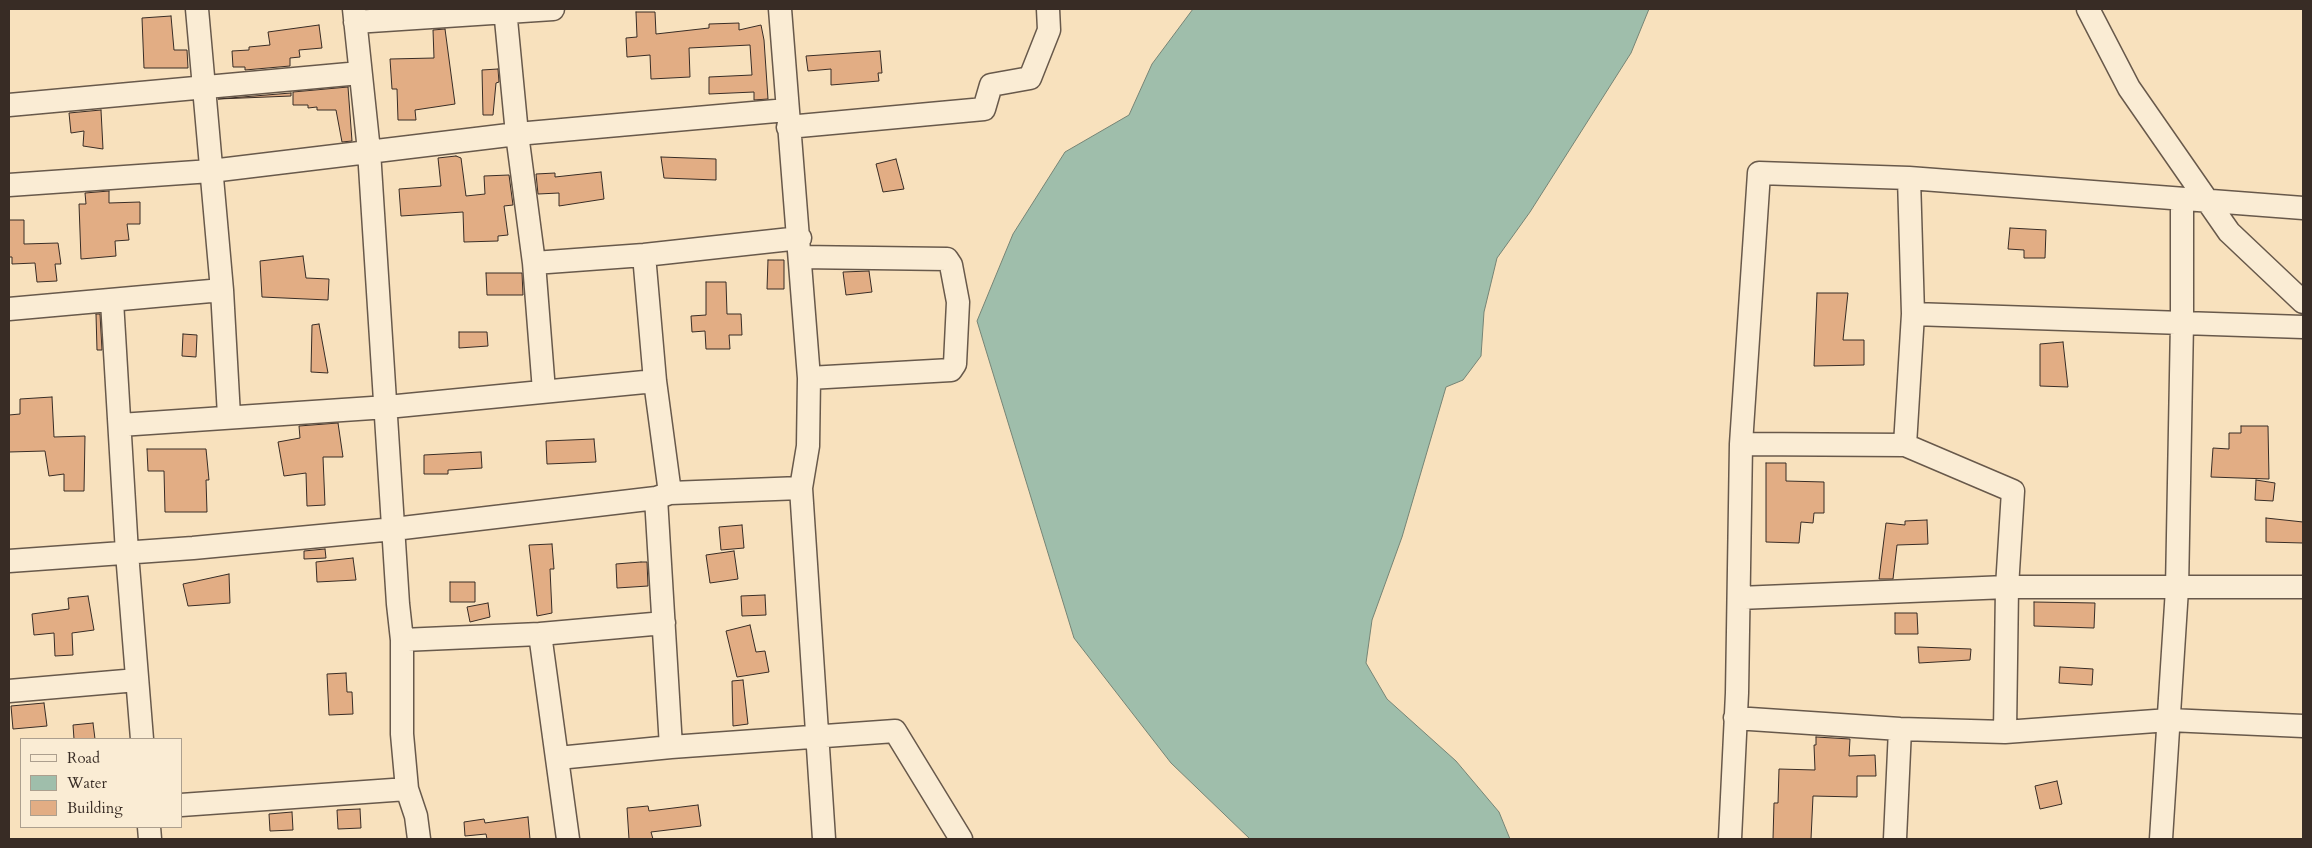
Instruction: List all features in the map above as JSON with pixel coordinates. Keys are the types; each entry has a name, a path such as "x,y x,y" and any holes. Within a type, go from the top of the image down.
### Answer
{"street":[{"path":"197,9 222,290 229,416"},
{"path":"419,839 416,816 407,789 402,734 402,640 398,604 387,406 368,151 355,15 553,9"},
{"path":"780,9 809,378 808,446 801,488 824,839"},
{"path":"9,185 211,171 517,134 984,109 991,85 1030,78 1049,30 1048,9"},
{"path":"2088,9 2129,88 2229,232 2303,302"},
{"path":"506,10 517,134 534,262 544,391"},
{"path":"9,104 360,73"},
{"path":"1730,839 1739,598 1741,444 1759,173 1909,178 2303,208"},
{"path":"1905,445 1913,314 1909,178"},
{"path":"2161,839 2178,589 2182,199"},
{"path":"534,262 800,248 947,259 951,265 958,302 955,364 951,370 809,378"},
{"path":"644,255 663,495 664,622 671,747"},
{"path":"9,309 222,290"},
{"path":"112,301 127,553 142,738"},
{"path":"1913,314 2303,327"},
{"path":"120,425 387,406 655,381"},
{"path":"1741,444 1905,445 2013,491 2007,587 2006,732"},
{"path":"9,561 127,553 394,528 663,495 801,488"},
{"path":"1739,598 2007,587 2178,589 2303,587"},
{"path":"402,640 540,634 664,622"},
{"path":"540,634 568,839"},
{"path":"9,691 137,680"},
{"path":"1735,718 1900,729 2006,732 2169,720 2303,726"},
{"path":"1895,839 1900,729"},
{"path":"558,758 671,747 895,731 961,839"},
{"path":"182,805 407,789"}],"water":[{"path":"1193,9 1649,9 1631,53 1530,212 1497,258 1484,312 1481,356 1463,380 1446,387 1402,537 1372,620 1366,663 1387,699 1456,761 1499,812 1510,839 1250,839 1171,763 1074,638 977,321 1013,234 1065,152 1129,115 1152,64"}],"building":[{"path":"636,12 655,12 656,34 709,28 709,24 739,23 739,30 761,25 764,40 768,99 754,100 754,92 709,94 709,77 752,75 750,45 689,48 690,77 651,79 650,55 627,57 626,38 637,37"},
{"path":"171,16 174,50 187,50 188,68 144,68 142,18"},
{"path":"319,25 322,48 299,50 300,57 290,58 290,66 245,70 245,67 233,67 232,51 249,50 249,47 270,45 268,32"},
{"path":"445,29 455,104 415,110 416,120 398,120 397,89 392,89 390,59 434,58 433,30"},
{"path":"880,51 882,73 878,73 879,81 831,85 831,69 808,71 806,56"},
{"path":"498,69 499,82 496,83 493,115 483,115 482,70"},
{"path":"348,87 352,141 342,142 336,110 317,110 317,107 308,108 308,105 293,105 293,92"},
{"path":"291,93 291,96 218,99"},
{"path":"101,110 103,149 83,146 84,131 71,133 69,113"},
{"path":"456,156 461,158 466,196 485,194 484,176 509,175 513,205 504,206 508,235 498,236 498,241 464,242 463,212 401,216 399,189 441,186 438,158"},
{"path":"661,157 716,159 716,180 664,178"},
{"path":"896,159 904,189 883,192 876,164"},
{"path":"601,172 604,199 559,206 559,193 538,194 536,174 555,173 555,177"},
{"path":"109,191 109,203 140,202 140,224 127,224 129,240 115,241 116,256 81,259 79,204 86,204 85,193"},
{"path":"9,220 24,220 24,244 58,243 61,264 55,264 57,281 37,282 35,263 12,264 12,257 9,257"},
{"path":"2010,228 2046,230 2045,258 2024,258 2024,250 2008,249"},
{"path":"303,256 306,278 329,279 328,300 262,297 260,261"},
{"path":"768,260 784,260 784,289 767,289"},
{"path":"869,271 872,292 846,295 843,272"},
{"path":"486,273 522,273 523,295 487,295"},
{"path":"706,282 726,282 727,314 741,314 742,335 729,335 730,349 706,349 705,331 692,332 691,316 706,315"},
{"path":"1817,293 1848,293 1843,340 1864,340 1864,365 1814,366"},
{"path":"96,314 100,314 102,350 97,350"},
{"path":"319,324 328,373 311,372 312,325"},
{"path":"459,332 487,332 488,346 459,348"},
{"path":"183,334 197,335 196,357 182,356"},
{"path":"2063,342 2068,387 2040,386 2040,344"},
{"path":"52,397 54,437 85,436 84,491 64,491 64,474 49,476 45,451 9,452 9,415 20,414 20,399"},
{"path":"338,423 343,457 323,457 325,505 307,506 306,473 284,476 278,442 300,438 299,426"},
{"path":"2241,426 2268,426 2269,479 2211,477 2213,448 2229,449 2229,433 2241,433"},
{"path":"594,439 596,462 547,464 546,441"},
{"path":"147,449 206,449 209,480 206,480 207,512 165,512 164,471 148,471"},
{"path":"481,452 482,468 448,470 448,474 424,474 424,455"},
{"path":"1766,463 1786,463 1786,481 1824,482 1824,513 1814,513 1813,523 1801,522 1799,543 1766,542"},
{"path":"2256,480 2275,483 2273,501 2255,500"},
{"path":"2266,518 2303,522 2303,543 2266,542"},
{"path":"1927,520 1928,544 1897,545 1893,579 1879,579 1886,523 1905,525 1905,521"},
{"path":"742,525 744,548 721,550 719,527"},
{"path":"552,544 554,569 550,569 552,613 537,616 529,545"},
{"path":"325,549 326,558 304,559 304,551"},
{"path":"734,551 738,579 710,583 706,555"},
{"path":"353,558 356,580 317,582 316,562"},
{"path":"647,562 648,586 617,588 616,564"},
{"path":"229,574 230,603 188,606 183,584"},
{"path":"450,582 475,582 475,602 450,602"},
{"path":"765,595 766,615 742,616 741,596"},
{"path":"88,596 94,630 72,633 73,655 55,656 54,633 34,635 32,614 69,609 68,598"},
{"path":"2034,602 2095,603 2094,628 2034,626"},
{"path":"488,603 490,617 470,622 467,607"},
{"path":"1895,613 1917,613 1918,634 1895,634"},
{"path":"750,625 756,652 765,651 769,672 737,677 726,631"},
{"path":"1918,647 1971,649 1970,660 1919,663"},
{"path":"2060,667 2093,669 2092,685 2059,683"},
{"path":"346,673 347,692 352,692 353,714 329,715 327,674"},
{"path":"743,680 748,724 733,726 732,681"},
{"path":"44,703 47,726 13,729 11,706"},
{"path":"93,723 95,738 74,738 73,725"},
{"path":"1816,737 1850,739 1849,756 1875,755 1876,776 1857,776 1857,797 1813,796 1811,839 1773,839 1774,803 1778,803 1779,769 1815,770 1814,745 1816,745"},
{"path":"2057,781 2062,804 2040,809 2035,786"},
{"path":"698,805 701,826 651,832 653,839 629,839 627,808 648,806 649,811"},
{"path":"360,809 361,828 338,829 337,810"},
{"path":"292,812 293,830 270,831 269,814"},
{"path":"528,817 530,839 487,839 486,834 465,836 464,822 484,819 485,823"}]}
